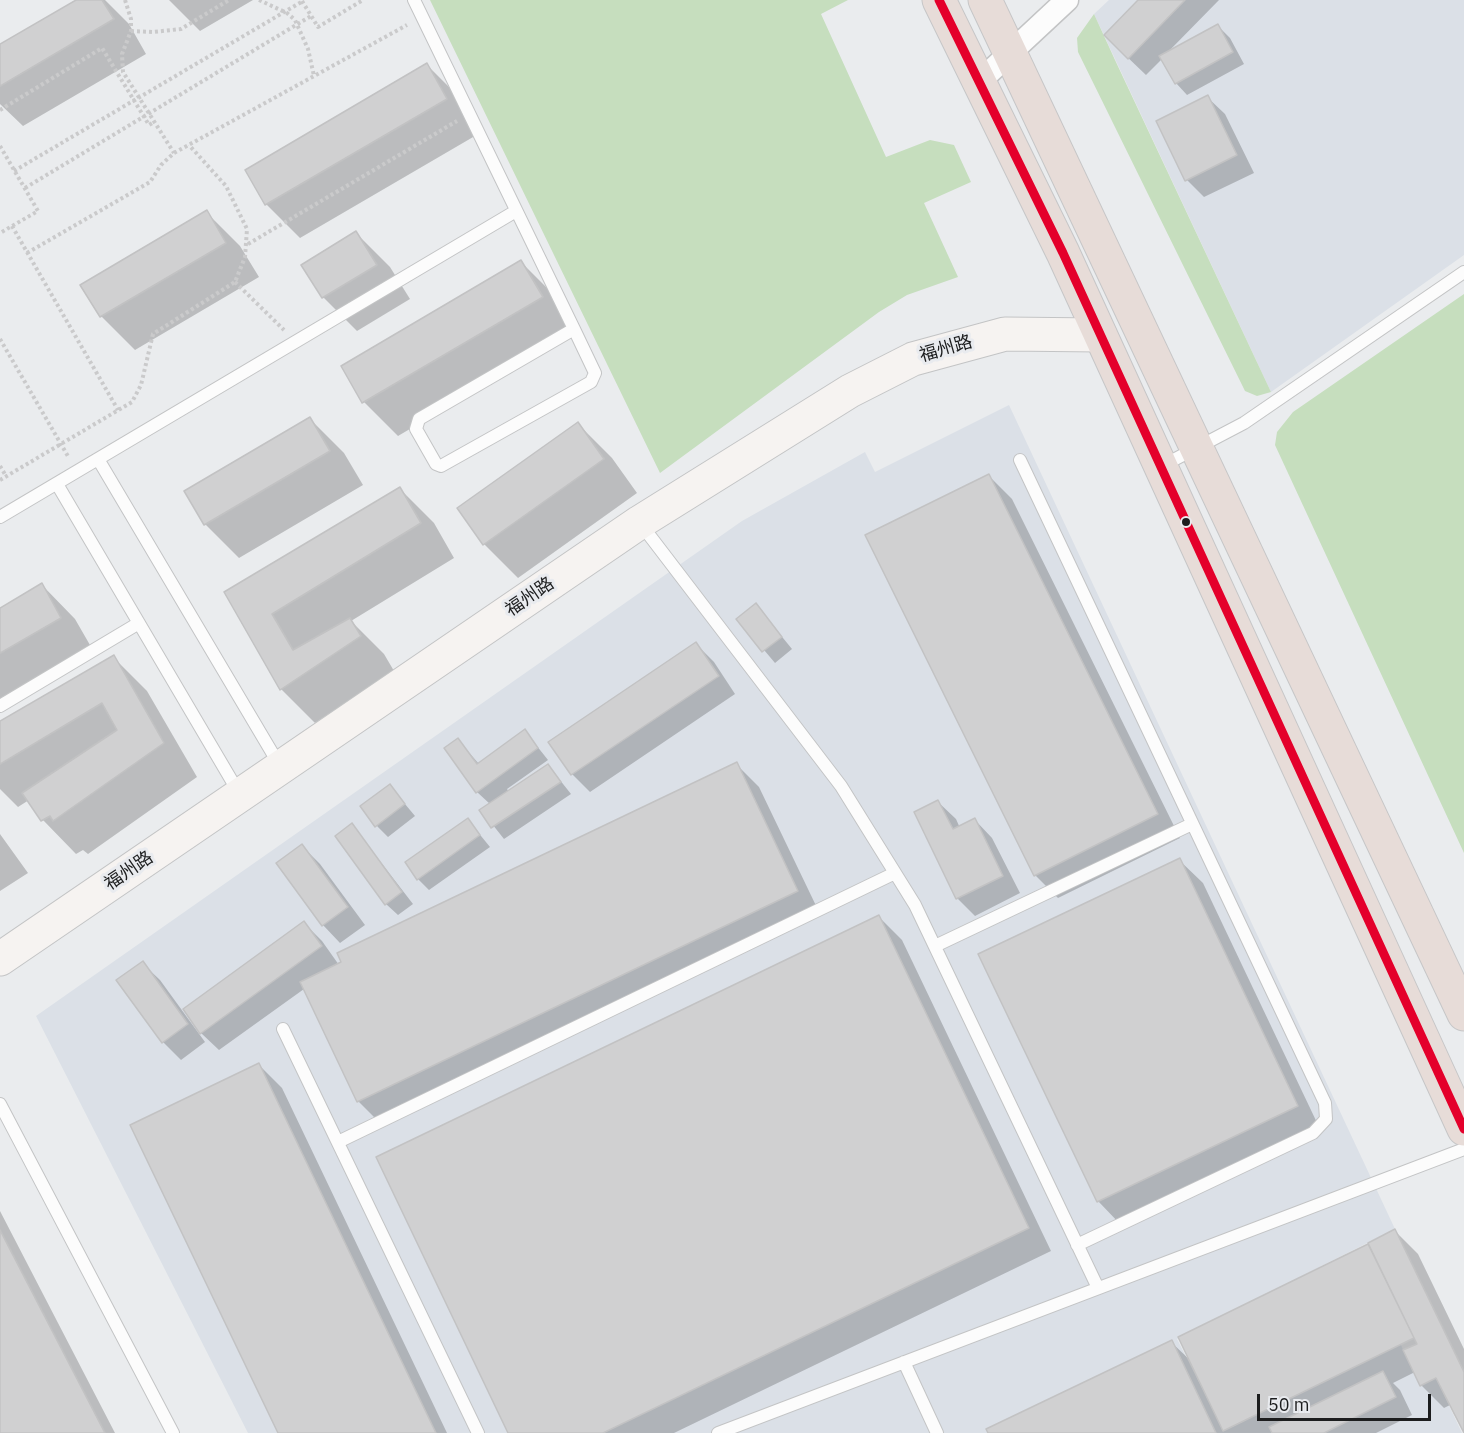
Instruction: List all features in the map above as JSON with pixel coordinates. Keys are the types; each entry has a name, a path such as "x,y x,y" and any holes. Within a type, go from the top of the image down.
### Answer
{"highway":[{"path":"939,0 1161,466 1464,1129"},
{"path":"985,0 1464,1014"}],"street":[{"path":"979,82 1067,0"},
{"name":"福州路","path":"0,959 640,522 850,391 913,359 1005,334 1100,335"}],"lane":[{"path":"414,0 516,211 574,329 595,373 591,382 441,466 435,464 416,429 419,419 574,329"},
{"path":"0,517 516,211"},
{"path":"1161,466 1244,423 1464,272"},
{"path":"98,459 281,767"},
{"path":"1020,460 1325,1103 1326,1119 1312,1133 1077,1245"},
{"path":"57,484 240,795"},
{"path":"640,522 841,786 915,905 1098,1288"},
{"path":"0,706 139,623"},
{"path":"935,946 1192,824"},
{"path":"338,1142 895,873"},
{"path":"283,1029 478,1433"},
{"path":"1,1109 172,1433"},
{"path":"718,1433 1464,1149"},
{"path":"904,1362 937,1433"}],"path":[{"path":"125,0 131,19 131,30 120,63 123,72 174,153"},
{"path":"131,30 153,32 182,29 228,0"},
{"path":"259,0 285,11 298,25 308,49 314,76"},
{"path":"14,171 302,0 318,27 363,0"},
{"path":"25,188 311,16"},
{"path":"27,253 150,182 161,165 174,153 422,17"},
{"path":"0,110 102,48 149,125 154,122"},
{"path":"248,244 469,114"},
{"path":"0,480 132,402 137,394 153,334 235,282 245,257 247,228 226,186 189,145"},
{"path":"0,146 38,211 0,233"},
{"path":"12,226 118,411"},
{"path":"235,282 296,342"},
{"path":"0,339 77,472"},
{"path":"0,466 6,476"}],"shaded area":[{"path":"1109,0 1464,0 1464,255 1271,392 1094,14"},
{"path":"1009,405 1395,1229 1177,1339 1224,1431 1400,1343 1420,1386 1436,1378 1462,1433 248,1433 36,1016 742,521 865,452 875,472"}],"green space":[{"path":"430,0 848,0 821,14 886,157 930,140 954,145 971,182 924,203 958,277 907,295 879,312 660,473"},
{"path":"1094,14 1271,392 1257,396 1245,391 1078,52 1077,38"},
{"path":"1464,294 1464,853 1275,445 1277,432 1293,412"}],"building":[{"path":"76,0 102,0 114,19 0,86 0,44"},
{"path":"1138,0 1185,0 1128,59 1104,35"},
{"path":"1218,24 1233,52 1175,84 1159,56"},
{"path":"427,63 447,99 265,205 245,170"},
{"path":"1208,95 1237,155 1185,181 1156,121"},
{"path":"207,210 226,243 100,317 80,285"},
{"path":"356,231 377,265 322,298 301,265"},
{"path":"521,260 543,297 362,403 341,366"},
{"path":"310,417 330,451 204,525 184,491"},
{"path":"578,422 604,459 483,545 457,508"},
{"path":"989,474 1158,814 1034,876 865,535"},
{"path":"400,487 421,523 272,614 293,650 350,618 361,636 280,690 224,592"},
{"path":"42,583 61,618 0,653 0,608"},
{"path":"756,603 782,637 762,652 736,619"},
{"path":"696,642 719,676 571,775 548,742"},
{"path":"114,655 164,743 53,821 50,816 41,821 22,793 117,730 102,703 0,764 0,721"},
{"path":"525,729 538,748 476,793 444,748 458,738 477,764"},
{"path":"737,762 798,891 357,1102 300,982 341,962 337,953"},
{"path":"548,764 561,782 491,828 479,810"},
{"path":"390,784 405,804 375,827 360,806"},
{"path":"938,800 953,829 975,818 1003,876 956,899 914,812"},
{"path":"468,818 480,835 417,880 405,862"},
{"path":"352,823 402,892 385,905 335,836"},
{"path":"302,844 348,907 322,926 276,863"},
{"path":"1180,858 1298,1106 1097,1202 978,954"},
{"path":"879,915 1029,1228 603,1433 508,1433 376,1157"},
{"path":"304,921 322,946 200,1034 183,1009"},
{"path":"143,961 188,1024 162,1043 116,980"},
{"path":"259,1063 436,1433 278,1433 130,1125"},
{"path":"1395,1229 1464,1372 1464,1433 1436,1378 1420,1386 1403,1350 1417,1344 1368,1243"},
{"path":"0,1230 105,1433 0,1433"},
{"path":"1368,1244 1414,1338 1223,1431 1178,1337"},
{"path":"1172,1340 1216,1433 988,1433 986,1429"},
{"path":"1383,1371 1396,1397 1324,1433 1272,1433 1269,1427"}],"transit line":[{"path":"939,0 1063,253 1464,1129"}]}
